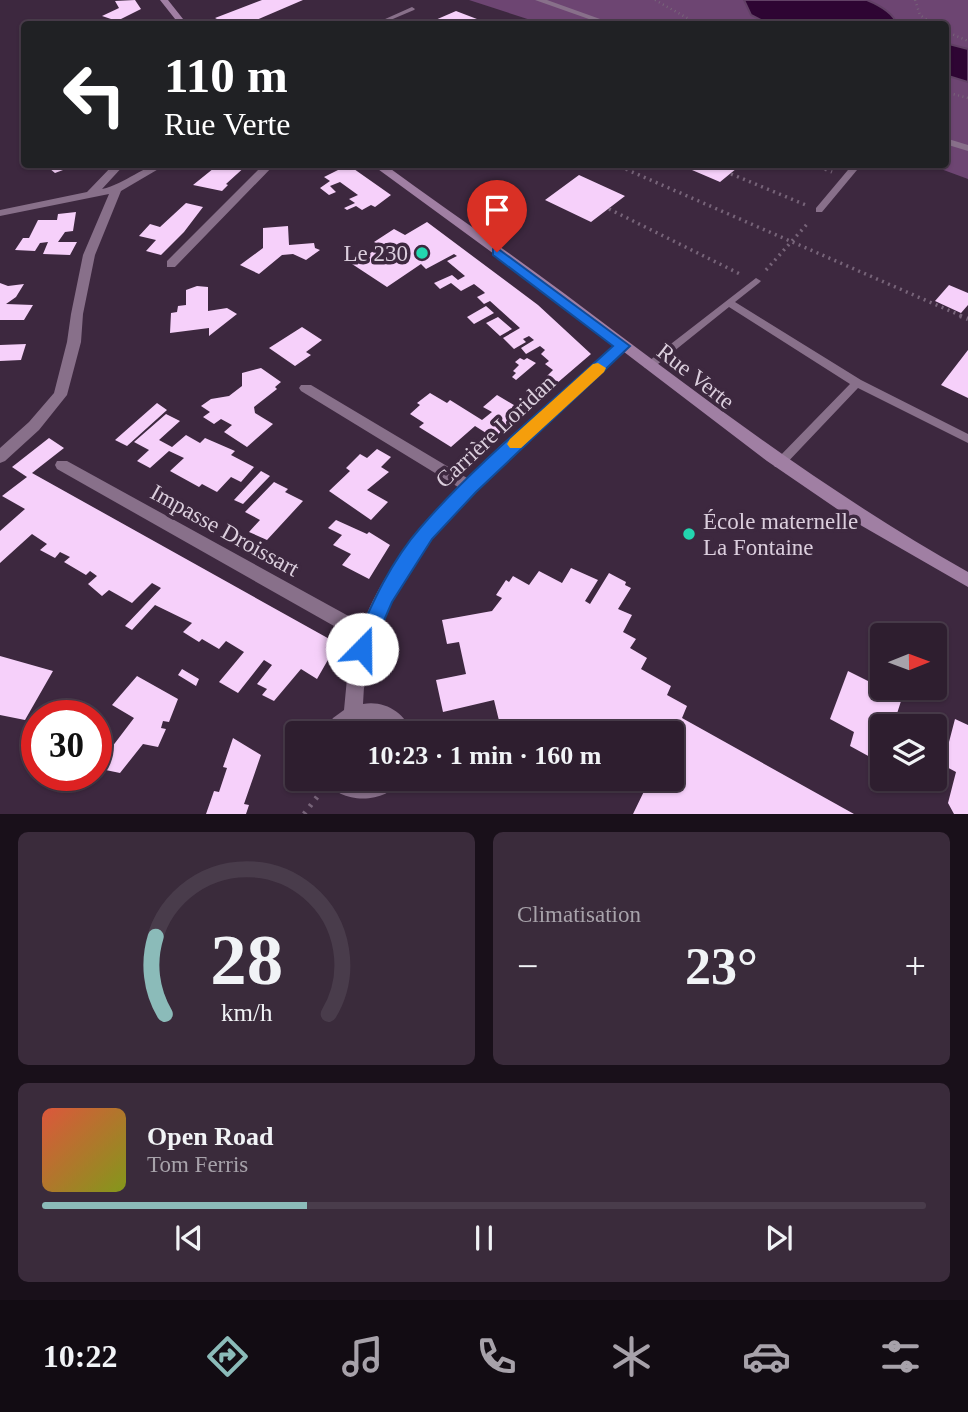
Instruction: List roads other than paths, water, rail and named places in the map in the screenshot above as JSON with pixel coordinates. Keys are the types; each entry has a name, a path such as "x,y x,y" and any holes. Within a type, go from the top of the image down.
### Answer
{"street":[{"path":"164,0 181,21"},
{"path":"539,0 601,21"},
{"path":"949,142 968,148"},
{"path":"91,194 116,168"},
{"path":"0,213 116,189 155,168"},
{"path":"171,264 266,168"},
{"name":"Rue Verte","path":"382,168 558,295 779,464 901,542 968,580"},
{"path":"0,457 34,426 60,395 74,342 89,255 116,189"},
{"name":"Carrière Loridan","path":"353,714 355,682 366,635 384,597 426,534 470,487 623,346"},
{"path":"306,387 470,487"},
{"name":"Impasse Droissart","path":"62,465 366,635"},
{"path":"342,721 363,711 383,713 394,721"}],"lane":[{"path":"384,21 412,9"},
{"path":"819,210 855,168"},
{"path":"649,366 755,281"},
{"path":"730,303 857,383 968,439"},
{"path":"779,464 857,383"}],"place":[{"name":"Le 230","path":"422,253"},
{"name":"École maternelle La Fontaine","path":"689,534"}]}
